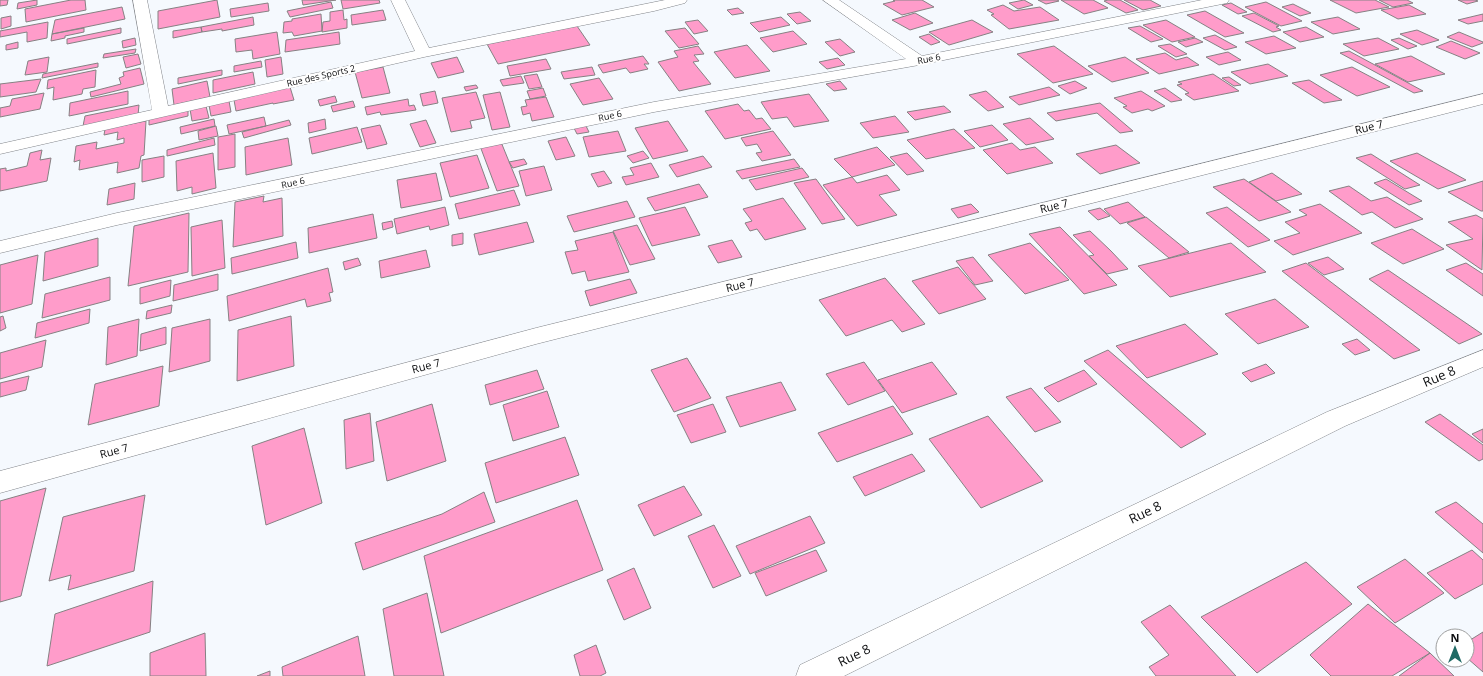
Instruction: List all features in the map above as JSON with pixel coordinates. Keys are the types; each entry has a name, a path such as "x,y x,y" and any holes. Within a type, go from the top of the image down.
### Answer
{"street":[{"path":"140,0 161,113"},
{"path":"398,0 424,53"},
{"name":"Rue des Sports 2","path":"0,149 424,53 654,7 680,0"},
{"path":"832,0 919,60"},
{"name":"Rue 6","path":"0,247 117,219 654,107 919,60 1222,0"},
{"name":"Rue 7","path":"0,482 544,334 1483,98"},
{"name":"Rue 8","path":"811,676 1336,419 1483,358"}],"building":[{"path":"0,0 8,0 7,5 0,6"},
{"path":"37,0 37,5 17,9 18,3"},
{"path":"71,0 85,0 86,10 26,22 25,9"},
{"path":"217,0 220,17 158,29 158,11"},
{"path":"302,0 336,0 303,5"},
{"path":"341,0 379,0 380,3 343,9"},
{"path":"893,0 922,0 934,7 902,15 883,4 895,1"},
{"path":"1024,0 1033,5 1018,9 1009,3"},
{"path":"1038,0 1057,0 1059,1 1046,4"},
{"path":"1061,0 1093,0 1108,8 1084,14"},
{"path":"1120,0 1138,10 1126,13 1104,1"},
{"path":"1124,0 1150,0 1161,6 1143,10"},
{"path":"1330,0 1375,0 1389,7 1356,13"},
{"path":"1379,0 1407,0 1413,3 1393,7"},
{"path":"1458,0 1475,0 1478,1 1467,4"},
{"path":"331,2 333,8 290,17 287,11"},
{"path":"1266,2 1302,21 1281,26 1245,7"},
{"path":"268,3 269,11 231,17 230,9"},
{"path":"1231,3 1247,12 1238,14 1222,5"},
{"path":"1293,4 1311,13 1300,16 1282,7"},
{"path":"1003,5 1014,11 1040,7 1059,20 1009,29 991,15 994,14 987,10"},
{"path":"1409,5 1426,14 1398,19 1381,10"},
{"path":"122,7 125,19 52,34 55,20"},
{"path":"738,8 744,13 732,15 727,10"},
{"path":"343,10 344,20 347,19 347,28 322,32 323,22 330,21 330,12"},
{"path":"383,10 386,20 352,25 351,15"},
{"path":"1205,11 1244,33 1225,37 1187,15"},
{"path":"800,12 811,21 797,24 787,14"},
{"path":"915,13 933,23 910,30 892,20"},
{"path":"1254,13 1279,26 1276,27 1281,30 1273,32 1242,16"},
{"path":"321,14 322,31 294,36 292,32 283,33 284,22 292,21 292,19"},
{"path":"1483,14 1483,21 1468,24 1458,20"},
{"path":"11,16 11,26 1,29 1,18"},
{"path":"253,17 254,25 222,31 222,29 202,32 201,27"},
{"path":"781,17 790,25 759,32 750,23"},
{"path":"1338,17 1360,29 1333,34 1311,22"},
{"path":"698,20 708,31 694,34 685,22"},
{"path":"972,20 993,32 949,45 929,32"},
{"path":"1166,20 1195,37 1172,42 1143,25"},
{"path":"48,22 47,38 27,42 27,32 0,37 0,31"},
{"path":"577,26 590,45 498,64 487,44"},
{"path":"1140,26 1163,39 1151,42 1128,28"},
{"path":"201,27 202,32 173,38 173,31"},
{"path":"1306,27 1324,37 1300,42 1283,32"},
{"path":"84,28 84,32 51,41 52,34"},
{"path":"121,28 121,33 67,44 67,39"},
{"path":"685,28 699,44 679,48 665,31"},
{"path":"1417,30 1439,40 1422,45 1400,34"},
{"path":"793,31 807,44 773,52 760,38"},
{"path":"277,32 280,54 253,59 252,50 236,52 235,39"},
{"path":"339,32 340,44 285,52 286,40"},
{"path":"1459,32 1483,43 1472,47 1447,37"},
{"path":"929,34 940,42 931,45 919,37"},
{"path":"1215,35 1237,47 1225,50 1203,38"},
{"path":"1274,36 1296,48 1266,54 1245,42"},
{"path":"135,38 136,45 123,48 122,41"},
{"path":"1195,38 1203,42 1186,47 1178,42"},
{"path":"1378,38 1399,49 1364,56 1343,44"},
{"path":"1399,38 1417,46 1408,49 1391,40"},
{"path":"840,39 855,52 840,56 825,42"},
{"path":"1451,41 1480,53 1465,59 1436,47"},
{"path":"18,42 18,48 6,50 6,45"},
{"path":"1170,44 1187,54 1176,57 1158,46"},
{"path":"747,45 770,71 735,78 714,52"},
{"path":"698,46 704,54 694,55 699,61 693,62 711,84 679,91 658,62 678,57 674,51"},
{"path":"1054,46 1093,74 1053,83 1017,54"},
{"path":"136,49 135,53 103,58 104,54"},
{"path":"1349,51 1423,91 1414,93 1340,53"},
{"path":"1228,52 1241,60 1219,65 1206,57"},
{"path":"1165,53 1176,60 1187,57 1199,65 1159,74 1136,59"},
{"path":"138,54 141,64 126,68 123,57"},
{"path":"643,56 649,64 644,64 648,69 630,73 626,68 603,73 598,65"},
{"path":"1411,56 1445,74 1408,82 1375,64"},
{"path":"49,57 47,72 25,75 28,61"},
{"path":"281,57 283,74 267,77 265,60"},
{"path":"457,57 464,72 438,78 431,63"},
{"path":"1125,57 1149,73 1112,82 1088,66"},
{"path":"838,58 845,65 827,69 819,62"},
{"path":"546,59 551,69 510,76 507,66"},
{"path":"261,61 262,67 234,72 234,66"},
{"path":"98,63 98,67 42,78 43,74"},
{"path":"1268,64 1288,76 1250,84 1231,72"},
{"path":"383,67 390,93 362,98 355,72"},
{"path":"592,67 595,75 564,79 561,72"},
{"path":"1352,67 1390,87 1357,96 1320,75"},
{"path":"140,68 144,84 91,97 90,92 121,84 119,78 124,76 123,72"},
{"path":"96,70 95,87 83,89 82,94 53,100 54,87 47,89 48,80"},
{"path":"222,70 222,75 178,84 178,78"},
{"path":"253,72 255,84 213,93 213,80"},
{"path":"537,74 542,87 529,89 524,76"},
{"path":"1213,74 1239,91 1194,100 1185,94 1189,93 1177,85 1182,84 1178,82"},
{"path":"521,76 524,83 503,86 500,80"},
{"path":"1229,77 1241,85 1234,86 1222,78"},
{"path":"599,78 613,99 583,105 570,84"},
{"path":"41,79 36,92 0,97 0,84"},
{"path":"1309,80 1342,100 1324,103 1292,83"},
{"path":"207,81 210,97 174,105 172,89"},
{"path":"840,81 847,89 834,91 826,84"},
{"path":"1075,81 1087,88 1070,94 1058,86"},
{"path":"476,85 478,88 466,91 464,87"},
{"path":"290,87 294,100 236,111 234,100"},
{"path":"1049,87 1060,95 1019,105 1009,97"},
{"path":"543,88 546,96 530,99 527,91"},
{"path":"1165,88 1182,100 1171,102 1154,91"},
{"path":"128,91 128,104 69,116 70,103"},
{"path":"435,91 438,103 423,106 420,94"},
{"path":"986,91 1004,107 988,111 969,95"},
{"path":"1141,91 1165,106 1152,111 1148,109 1132,113 1123,107 1127,106 1114,98"},
{"path":"476,92 485,118 470,121 472,128 451,132 442,98"},
{"path":"500,92 510,127 492,130 483,95"},
{"path":"44,93 40,109 0,117 0,108 10,106 12,99"},
{"path":"809,94 829,121 794,127 787,117 772,119 761,102"},
{"path":"335,96 337,102 320,106 318,100"},
{"path":"546,97 554,117 532,121 530,113 523,115 521,107 527,106 525,100"},
{"path":"408,99 409,106 414,105 416,110 381,115 380,112 367,115 365,107"},
{"path":"229,101 231,112 211,116 209,105"},
{"path":"353,101 355,107 333,112 331,106"},
{"path":"1100,103 1133,131 1120,133 1097,113 1056,121 1047,113"},
{"path":"738,104 744,111 749,110 756,119 762,118 771,129 725,139 705,111"},
{"path":"139,105 138,115 83,126 85,116"},
{"path":"206,106 209,118 192,121 190,109"},
{"path":"944,106 951,112 915,120 907,112"},
{"path":"188,110 188,116 149,125 149,118"},
{"path":"895,116 909,132 873,138 860,123"},
{"path":"264,117 266,126 229,134 227,125"},
{"path":"1030,118 1054,139 1026,145 1003,124"},
{"path":"214,119 215,126 181,134 180,127"},
{"path":"325,119 326,129 309,133 308,123"},
{"path":"289,120 291,125 244,138 242,132"},
{"path":"426,120 436,143 420,147 410,124"},
{"path":"146,121 144,155 141,156 139,168 117,173 118,162 79,170 80,160 74,162 76,146 97,142 96,149 124,143 124,138 117,140 118,132 104,135 105,129"},
{"path":"668,121 688,151 653,159 635,128"},
{"path":"585,124 589,132 577,134 573,126"},
{"path":"380,125 387,144 367,149 361,129"},
{"path":"992,125 1008,140 980,147 964,131"},
{"path":"216,126 218,136 199,140 198,131"},
{"path":"357,127 362,142 312,154 309,138"},
{"path":"954,129 975,148 926,159 907,140"},
{"path":"618,131 626,151 589,157 583,137"},
{"path":"773,131 791,155 762,161 756,153 762,152 757,144 746,146 741,138"},
{"path":"235,134 235,167 218,170 218,137"},
{"path":"566,137 575,156 556,160 548,141"},
{"path":"214,138 215,145 167,156 167,150"},
{"path":"288,138 292,165 246,175 245,147"},
{"path":"501,142 519,186 497,191 480,146"},
{"path":"1012,143 1020,150 1035,147 1053,163 1007,174 983,150"},
{"path":"1116,145 1140,163 1100,174 1076,154"},
{"path":"877,147 895,165 852,177 834,159"},
{"path":"42,150 40,160 51,158 47,181 0,191 0,169 6,168 6,171 27,166 30,153"},
{"path":"643,151 649,158 633,163 627,156"},
{"path":"213,153 216,188 192,194 192,187 177,191 176,161"},
{"path":"907,153 924,171 907,175 890,157"},
{"path":"1417,153 1466,180 1438,189 1390,161"},
{"path":"1371,154 1420,185 1405,189 1356,158"},
{"path":"477,155 489,188 450,197 440,163"},
{"path":"164,156 164,177 142,182 142,160"},
{"path":"703,156 712,167 677,177 669,165"},
{"path":"524,159 527,164 513,168 509,162"},
{"path":"794,159 800,167 742,179 736,171"},
{"path":"651,163 659,177 626,185 622,177 634,175 630,168"},
{"path":"544,166 552,190 526,196 519,171"},
{"path":"802,168 809,177 756,190 749,180"},
{"path":"604,171 612,183 598,187 591,174"},
{"path":"436,173 442,200 401,208 397,180"},
{"path":"1272,173 1302,194 1276,201 1249,182"},
{"path":"887,175 900,190 879,195 897,215 857,226 823,185 852,177 857,183"},
{"path":"816,179 845,219 822,224 794,183"},
{"path":"1244,179 1291,212 1259,221 1213,187"},
{"path":"1386,179 1422,201 1409,205 1374,183"},
{"path":"1483,181 1483,211 1448,192"},
{"path":"135,183 134,199 107,205 109,189"},
{"path":"699,184 708,197 655,211 647,198"},
{"path":"1349,186 1371,201 1387,197 1423,219 1395,228 1372,212 1362,215 1329,191"},
{"path":"514,190 520,205 459,219 455,204"},
{"path":"264,196 263,202 282,198 283,236 233,247 235,202"},
{"path":"783,198 806,229 765,240 757,229 750,231 745,223 752,221 743,209"},
{"path":"627,201 635,217 574,232 567,216"},
{"path":"1128,202 1145,217 1120,224 1104,209"},
{"path":"971,204 979,212 958,218 951,209"},
{"path":"1320,204 1362,233 1293,255 1274,241 1300,233 1285,222 1307,215 1299,210"},
{"path":"445,207 449,225 430,230 429,226 397,234 394,219"},
{"path":"685,207 700,235 652,246 639,218"},
{"path":"1227,207 1270,240 1248,247 1206,213"},
{"path":"1100,208 1110,216 1098,220 1088,211"},
{"path":"189,213 188,272 128,286 134,226"},
{"path":"373,214 377,238 309,253 308,228"},
{"path":"1476,215 1483,219 1482,270 1446,245 1473,239 1448,222"},
{"path":"1146,217 1189,252 1169,258 1127,223"},
{"path":"222,220 225,268 192,276 191,227"},
{"path":"392,221 393,227 383,230 382,223"},
{"path":"527,222 534,242 479,255 474,234"},
{"path":"637,225 655,259 630,265 613,231"},
{"path":"1060,227 1117,285 1084,294 1029,234"},
{"path":"1412,229 1444,249 1403,264 1371,243"},
{"path":"1090,231 1128,269 1107,274 1089,256 1094,255 1073,235"},
{"path":"613,232 629,272 588,281 585,271 572,274 565,252 578,250 575,241"},
{"path":"463,233 463,244 452,246 452,235"},
{"path":"98,238 98,266 43,281 45,252"},
{"path":"732,240 742,257 718,263 708,246"},
{"path":"296,242 298,258 232,274 231,258"},
{"path":"1030,243 1069,280 1025,294 988,255"},
{"path":"1231,243 1266,272 1170,297 1138,266"},
{"path":"426,250 430,267 381,278 379,261"},
{"path":"38,255 32,304 0,313 0,265"},
{"path":"973,257 993,281 975,285 956,261"},
{"path":"1328,257 1344,269 1324,275 1308,263"},
{"path":"358,258 361,265 345,270 343,262"},
{"path":"1306,263 1420,350 1394,359 1282,271"},
{"path":"1466,263 1483,274 1483,296 1446,270"},
{"path":"958,267 986,299 939,314 912,281"},
{"path":"328,268 333,292 329,293 331,301 307,307 305,299 229,321 227,296"},
{"path":"1388,270 1482,334 1459,344 1369,279"},
{"path":"218,274 218,290 173,301 174,285"},
{"path":"110,277 110,300 42,318 45,294"},
{"path":"885,278 925,324 902,332 892,320 846,336 819,300"},
{"path":"630,279 637,293 590,306 585,291"},
{"path":"171,280 170,296 140,304 140,288"},
{"path":"1275,299 1309,327 1258,344 1225,314"},
{"path":"172,305 171,313 146,319 147,311"},
{"path":"90,309 89,323 35,338 37,323"},
{"path":"3,316 6,328 0,331 0,317"},
{"path":"291,316 294,366 237,381 238,330"},
{"path":"139,319 137,356 106,365 108,327"},
{"path":"210,319 210,361 169,372 172,328"},
{"path":"1185,324 1218,354 1147,378 1116,346"},
{"path":"166,327 166,344 140,351 141,334"},
{"path":"1357,339 1370,350 1355,355 1342,344"},
{"path":"46,340 42,367 0,379 0,353"},
{"path":"1108,350 1206,434 1181,448 1084,361"},
{"path":"687,358 711,398 674,412 651,370"},
{"path":"864,362 885,391 848,405 826,374"},
{"path":"932,362 957,394 902,413 878,380"},
{"path":"1266,364 1275,373 1251,382 1242,373"},
{"path":"163,366 159,406 88,425 95,384"},
{"path":"537,370 544,389 490,405 485,385"},
{"path":"1084,370 1097,384 1058,402 1044,388"},
{"path":"29,376 26,390 0,397 0,383"},
{"path":"781,382 796,410 740,427 726,397"},
{"path":"1031,388 1061,422 1035,432 1006,397"},
{"path":"547,391 559,427 513,441 503,405"},
{"path":"432,404 446,461 387,481 376,422"},
{"path":"713,404 726,432 691,443 677,415"},
{"path":"893,406 913,434 837,462 818,433"},
{"path":"370,413 374,461 346,469 344,420"},
{"path":"1440,414 1483,445 1483,459 1479,461 1425,422"},
{"path":"988,416 1043,481 981,508 929,439"},
{"path":"304,428 322,503 266,525 252,446"},
{"path":"1483,429 1483,443 1472,434"},
{"path":"565,437 579,475 496,503 485,463"},
{"path":"912,454 925,471 865,496 853,477"},
{"path":"684,486 702,515 654,536 638,505"},
{"path":"46,488 21,596 0,602 0,501"},
{"path":"484,492 495,522 363,570 355,543 442,514"},
{"path":"145,495 134,571 68,590 71,575 49,581 63,517"},
{"path":"577,500 603,570 441,633 424,556"},
{"path":"1456,502 1483,524 1483,553 1435,512"},
{"path":"810,516 825,543 750,574 736,546"},
{"path":"714,525 741,576 713,588 688,536"},
{"path":"816,550 827,571 766,596 755,573"},
{"path":"1472,550 1483,560 1483,584 1455,599 1427,573"},
{"path":"1405,559 1444,593 1395,623 1357,587"},
{"path":"1306,562 1352,604 1257,673 1201,617"},
{"path":"634,568 651,608 624,620 607,580"},
{"path":"153,581 150,632 47,666 55,614"},
{"path":"427,593 444,676 394,676 383,609"},
{"path":"1368,604 1430,653 1392,676 1331,676 1310,655"},
{"path":"1170,605 1236,676 1156,676 1149,667 1169,655 1141,622"},
{"path":"1483,632 1483,672 1475,665 1475,637"},
{"path":"205,633 206,676 150,676 150,653"},
{"path":"358,636 365,676 283,676 282,667"},
{"path":"596,645 606,673 600,676 580,676 574,655"},
{"path":"1430,653 1435,658 1435,668 1446,668 1454,676 1399,676"},
{"path":"270,671 270,676 257,676"}]}
